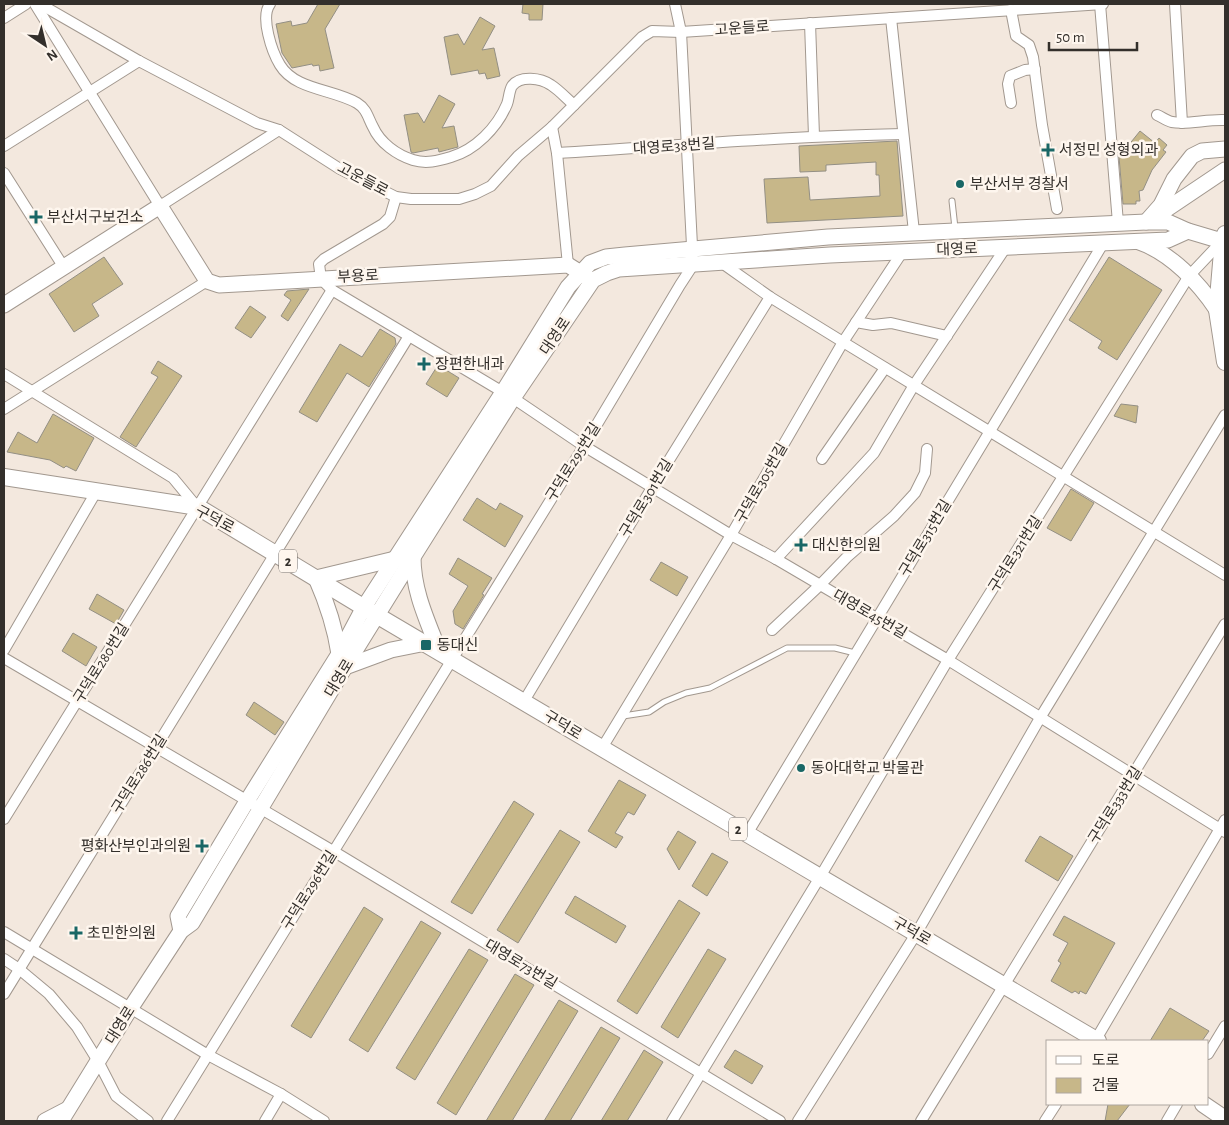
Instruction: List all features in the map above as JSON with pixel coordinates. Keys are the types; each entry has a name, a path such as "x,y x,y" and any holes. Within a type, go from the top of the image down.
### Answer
{"main road":[{"path":"1146,222 1161,205 1174,180 1192,156 1202,152 1225,149"},
{"path":"1146,222 1225,170"},
{"path":"4,305 160,206 207,281"},
{"name":"대영로","path":"371,612 413,557 580,273 590,263 606,257 692,248 914,232 1012,230 1146,222 1168,222 1188,231"},
{"name":"대영로","path":"580,273 606,273 619,269 903,251 1168,240 1188,231"},
{"path":"1188,231 1224,239 1221,306 1225,362"},
{"path":"1134,241 1158,250 1221,306"},
{"name":"부용로","path":"207,281 219,285 321,278 580,273"},
{"name":"대영로","path":"67,1117 130,1009 182,931 192,923 261,809 371,612 395,559 508,395"},
{"name":"구덕로","path":"5,480 198,508 1095,1040"},
{"path":"395,559 316,578 330,611 342,661 391,650 439,651 420,604 413,557"},
{"name":"대영로","path":"182,931 178,916 247,802 342,661"},
{"path":"45,1121 67,1117"}],"street":[{"path":"4,18 26,4"},
{"path":"36,4 160,206 279,130"},
{"name":"고운들로","path":"40,4 138,61 257,123 279,130 340,169 396,197 445,200 459,199 491,186 518,156 552,127 642,37 652,32 681,32 1049,6 1102,4"},
{"path":"270,4 267,7 267,26 270,46 286,73 292,79 357,103 368,113 373,128 382,141 396,152 414,160 427,162 463,154 480,141 497,122 506,105 512,86 522,79 536,79 550,84 574,105"},
{"path":"676,4 681,32 693,265"},
{"path":"1102,4 1118,223"},
{"path":"1175,4 1182,123"},
{"path":"1011,10 1016,36 1029,45 1033,57 1042,125 1057,209"},
{"path":"891,18 914,232"},
{"path":"810,23 814,136"},
{"path":"4,146 138,61"},
{"path":"1011,103 1008,84 1010,76 1025,70 1035,69"},
{"path":"1157,115 1170,122 1182,123 1201,120 1225,120"},
{"path":"552,127 580,273"},
{"name":"대영로38번길","path":"557,153 814,136 903,134"},
{"path":"4,173 64,266"},
{"path":"321,278 319,264 324,259 383,224 390,217 396,197"},
{"name":"구덕로321번길","path":"672,1121 820,877 948,660 1189,276 1224,239"},
{"name":"구덕로315번길","path":"747,834 1104,242"},
{"path":"776,559 874,453 914,385 1006,247"},
{"name":"구덕로305번길","path":"602,748 731,535 843,342 903,251"},
{"path":"722,263 770,297 1225,575"},
{"name":"구덕로295번길","path":"439,651 584,446 693,265"},
{"name":"대영로45번길","path":"321,278 332,290 508,395 584,446 653,486 731,535 776,559 948,660 1133,776 1223,827"},
{"path":"4,409 207,281"},
{"name":"구덕로280번길","path":"4,819 332,290"},
{"name":"구덕로301번길","path":"524,701 653,486 770,297"},
{"path":"856,322 873,325 891,323 947,336"},
{"name":"구덕로286번길","path":"4,994 409,336"},
{"path":"822,459 885,368"},
{"path":"4,374 173,478 198,508"},
{"path":"798,1121 916,934 1040,718 1225,415"},
{"path":"772,630 820,585 846,557 894,516 915,493 925,474 927,450"},
{"path":"4,650 96,492"},
{"name":"구덕로333번길","path":"921,1121 1225,624"},
{"name":"구덕로296번길","path":"167,1121 333,851 439,651"},
{"name":"대영로73번길","path":"4,658 333,851 780,1121"},
{"path":"1098,1040 1223,827"},
{"path":"4,932 130,1009 208,1055 281,1094 324,1121"},
{"path":"4,959 49,994 77,1027 98,1061 116,1096 148,1121"},
{"path":"1209,1052 1225,1026"},
{"path":"265,1121 281,1094"},
{"path":"1045,1121 1055,1105"},
{"path":"1167,1121 1176,1105"}],"lane":[{"path":"952,201 955,231"},
{"path":"622,716 649,712 664,702 686,693 710,688 787,648 835,648 856,654"}],"building":[{"path":"318,4 340,4 325,29 334,68 320,71 319,65 313,66 312,64 292,68 282,53 276,24 291,21 292,26 307,23"},
{"path":"523,4 543,4 542,20 529,20 529,14 522,13"},
{"path":"480,17 495,26 482,50 494,48 500,76 487,79 485,73 479,74 478,70 451,75 444,37 458,34 464,45"},
{"path":"439,95 455,104 442,128 454,126 458,147 439,152 438,148 413,153 411,152 404,115 418,113 424,123"},
{"path":"1140,131 1155,143 1159,138 1167,145 1163,150 1166,152 1152,170 1143,190 1139,191 1140,201 1136,201 1136,204 1123,204 1119,157"},
{"path":"897,141 903,216 767,223 764,179 808,177 810,200 880,196 879,175 876,175 876,162 826,165 826,171 800,172 799,146"},
{"path":"104,257 123,284 92,304 99,316 74,332 49,294"},
{"path":"1109,257 1162,290 1117,360 1098,348 1102,341 1069,320"},
{"path":"309,289 288,321 281,316 291,300 284,295 287,291"},
{"path":"250,306 266,317 251,338 235,328"},
{"path":"380,329 395,338 396,344 369,387 347,373 317,422 299,412 340,344 362,357"},
{"path":"158,361 182,376 136,447 120,437 158,377 151,373"},
{"path":"438,365 459,378 447,397 426,384"},
{"path":"1121,404 1138,406 1136,423 1114,416"},
{"path":"53,414 94,438 76,471 66,466 64,468 50,460 7,452 18,432 37,443"},
{"path":"1071,489 1094,503 1071,541 1047,528"},
{"path":"477,498 496,510 500,503 523,516 505,547 463,520"},
{"path":"458,558 492,578 463,629 455,624 453,611 468,586 449,574"},
{"path":"661,562 688,577 677,596 650,580"},
{"path":"97,594 124,610 116,624 89,609"},
{"path":"73,633 97,647 86,666 62,651"},
{"path":"254,702 284,722 275,735 246,715"},
{"path":"619,780 646,795 634,815 628,812 615,833 623,837 616,848 588,831"},
{"path":"514,801 534,814 472,914 451,902"},
{"path":"560,830 580,842 518,943 497,930"},
{"path":"678,831 696,842 679,870 667,849"},
{"path":"1040,836 1073,856 1058,881 1025,861"},
{"path":"712,853 728,862 707,896 692,886"},
{"path":"575,896 626,926 616,943 565,913"},
{"path":"679,900 700,913 637,1014 617,1001"},
{"path":"364,907 383,919 311,1038 291,1026"},
{"path":"1064,916 1115,943 1086,994 1080,991 1079,994 1075,991 1072,993 1051,981 1061,963 1058,961 1068,943 1053,935"},
{"path":"421,921 441,933 368,1052 349,1040"},
{"path":"469,949 488,960 415,1080 396,1068"},
{"path":"708,949 726,959 678,1038 661,1027"},
{"path":"515,974 534,985 456,1115 437,1103"},
{"path":"559,1000 578,1011 512,1121 486,1121"},
{"path":"1170,1008 1209,1031 1203,1040 1151,1040"},
{"path":"601,1027 620,1038 570,1121 544,1121"},
{"path":"644,1050 663,1062 627,1121 601,1121"},
{"path":"735,1050 763,1066 752,1084 724,1067"},
{"path":"1108,1105 1129,1105 1117,1121 1105,1121"}],"place":[{"name":"서정민 성형외과","path":"1048,150"},
{"name":"부산서부 경찰서","path":"960,184"},
{"name":"부산서구보건소","path":"36,217"},
{"name":"장편한내과","path":"424,364"},
{"name":"대신한의원","path":"801,545"},
{"name":"동대신","path":"426,645"},
{"name":"동아대학교 박물관","path":"801,768"},
{"name":"평화산부인과의원","path":"202,846"},
{"name":"초민한의원","path":"76,933"}]}
